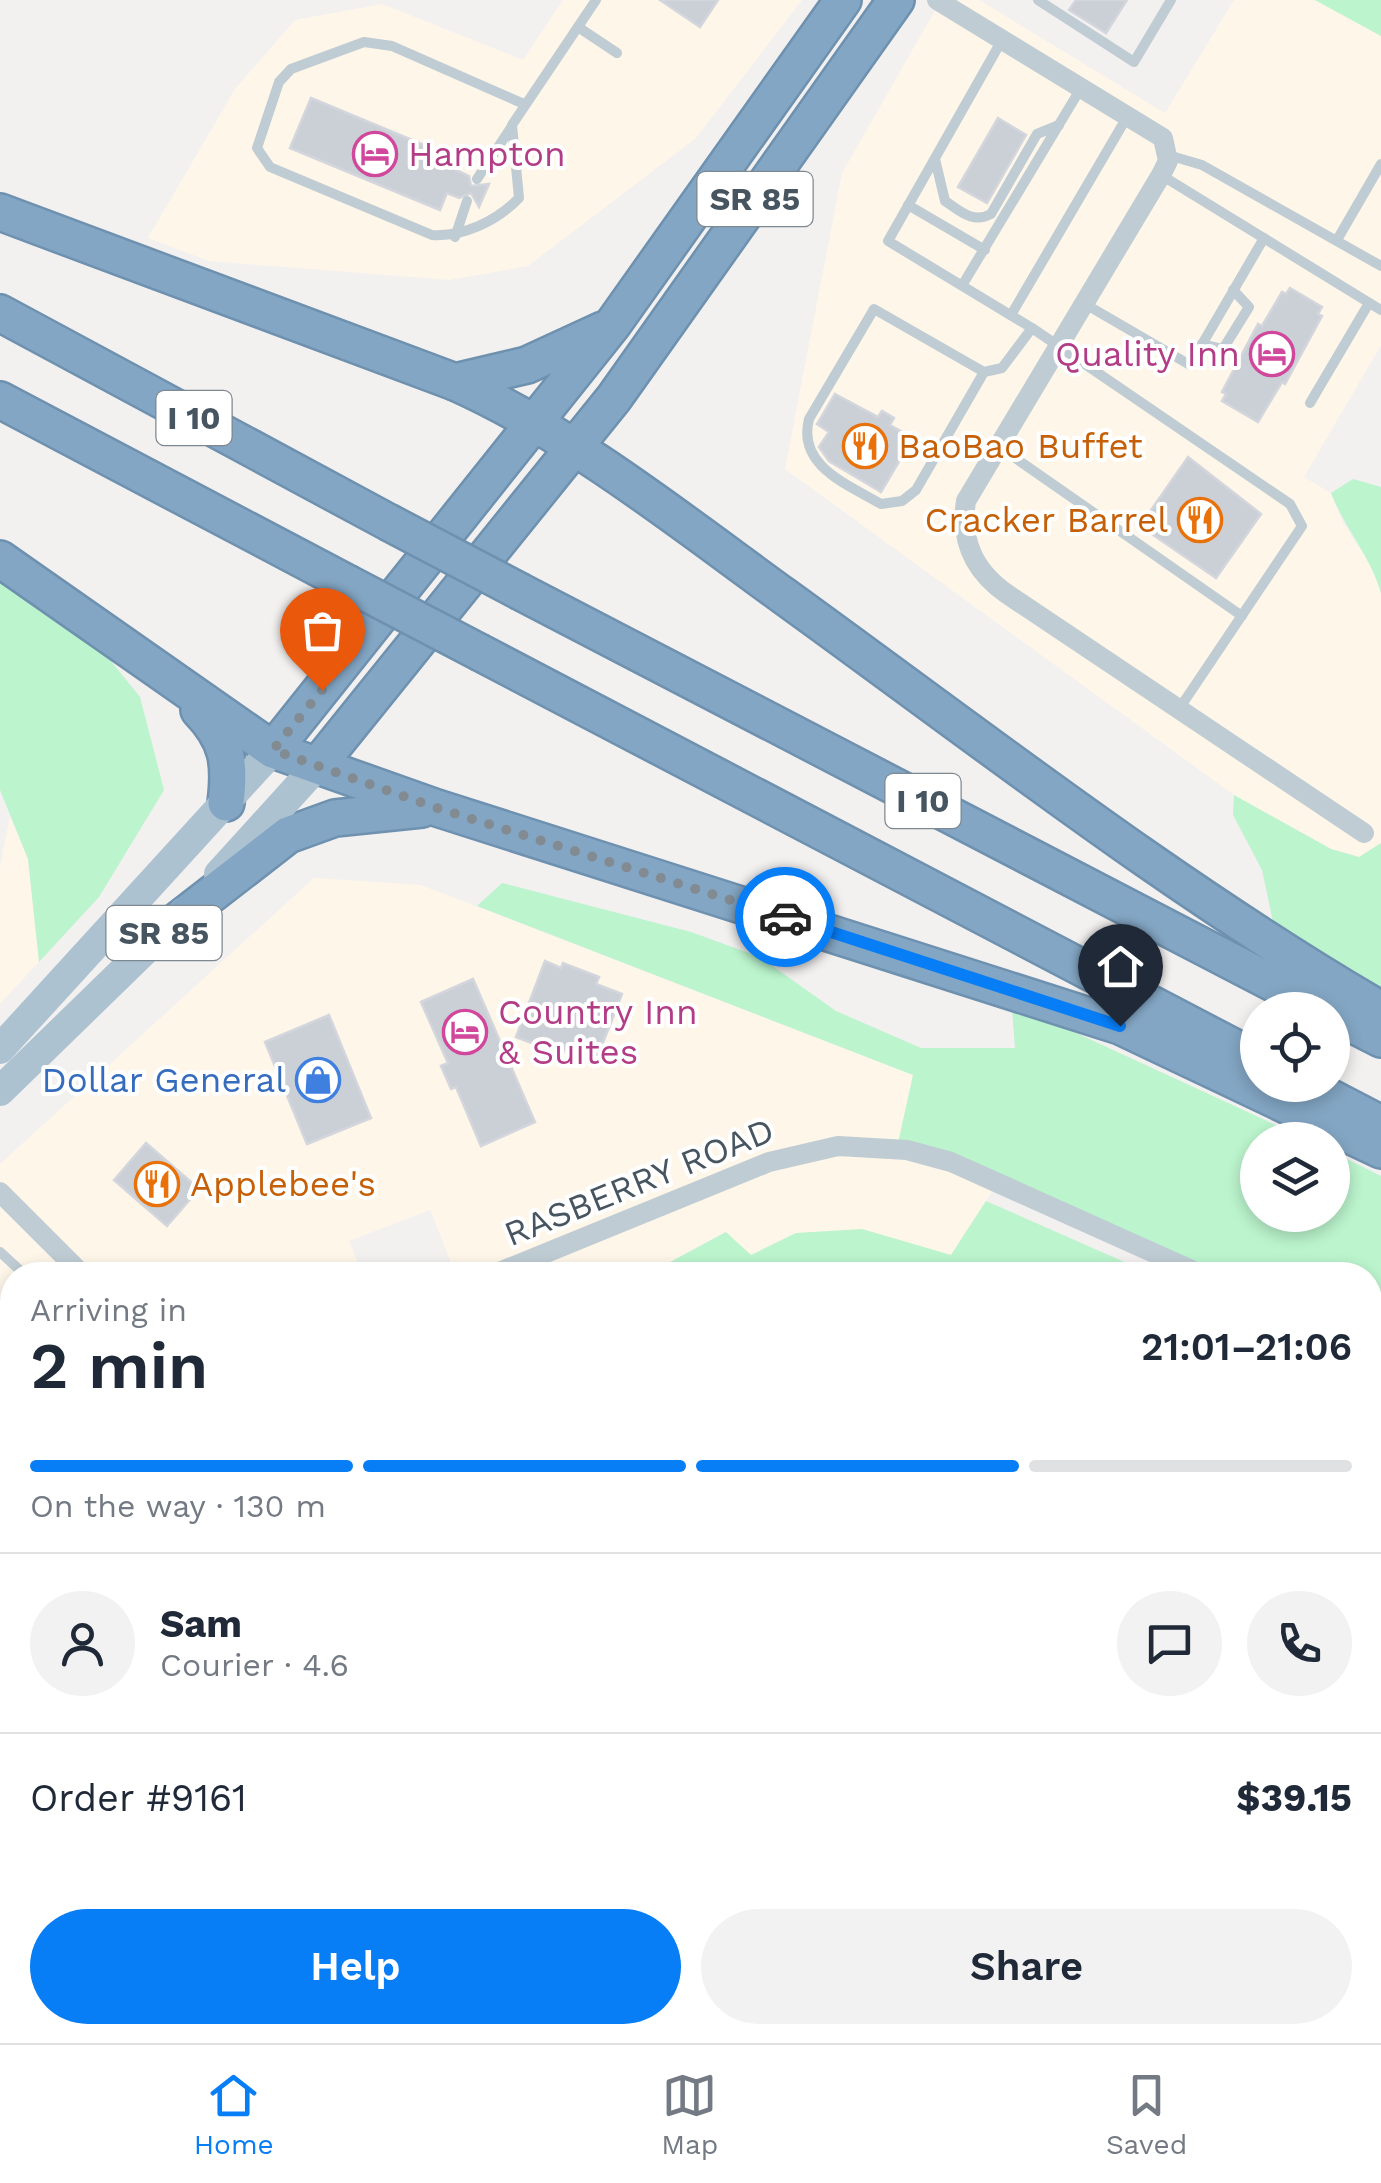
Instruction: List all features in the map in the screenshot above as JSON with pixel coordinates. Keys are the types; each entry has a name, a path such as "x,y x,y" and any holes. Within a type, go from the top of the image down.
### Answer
{"highway":[{"name":"SR 85","path":"273,750 613,324 843,0"},
{"name":"SR 85","path":"318,765 614,398 896,0"},
{"path":"0,212 455,382 506,405 652,500 1118,836 1381,1010"},
{"name":"I 10","path":"0,313 521,592 1290,992"},
{"path":"455,382 566,351 613,324"},
{"path":"614,398 614,443 652,500"},
{"name":"I 10","path":"0,400 1240,1051"},
{"path":"0,560 177,688 273,750 437,808 1120,1026 1381,1150"},
{"path":"177,688 215,726 225,745 230,766 226,803"},
{"path":"168,928 288,835 335,818 371,811 437,808"},
{"path":"1350,1023 1381,1039"},
{"path":"1339,1102 1381,1124"}],"main road":[{"name":"SR 85","path":"0,1049 273,750"},
{"name":"SR 85","path":"0,1091 168,928 318,765"}],"street":[{"path":"937,0 1163,138 1164,165 966,501 965,538 980,570 1006,594 1364,833"},
{"name":"RASBERRY ROAD","path":"524,1262 769,1162 814,1149 860,1145 906,1150 951,1162 1175,1262"},
{"path":"0,1192 70,1262"}],"lane":[{"path":"476,178 596,0"},
{"path":"1038,0 1134,62 1170,0"},
{"path":"578,27 617,53"},
{"path":"1002,40 888,242 1032,328 1290,504 1302,526 1179,709"},
{"path":"512,125 519,198 455,237 432,234 261,160 257,148 260,128 278,82 290,69 364,42 376,42 524,104"},
{"path":"962,284 1081,88"},
{"path":"1011,315 1128,117"},
{"path":"935,158 945,201 972,218 982,219 991,214 1037,134 1059,125"},
{"path":"1337,240 1381,164"},
{"path":"1164,165 1264,238 1381,310"},
{"path":"1164,165 1202,165 1381,266"},
{"path":"455,237 466,202"},
{"path":"908,205 986,250"},
{"path":"1084,304 1190,365 1264,238"},
{"path":"1202,344 1223,350 1248,314 1248,307 1233,290"},
{"path":"1310,404 1369,303"},
{"path":"984,372 916,490 902,500 881,504 819,466 810,453 805,437 809,420 874,309 984,372 1002,368 1032,328"},
{"path":"998,446 1242,616"}],"shaded area":[{"path":"563,0 802,0 696,138 528,266 450,280 209,261 148,238 235,89 295,20 382,4 523,60"},
{"path":"941,0 979,0 1165,113 1234,0 1315,0 1381,36 1381,345 1304,477 1331,493 1343,523 1374,570 1381,593 1381,843 1359,857 1331,849 1234,795 785,469 842,173"},
{"path":"10,816 28,859 39,962 0,1004 0,868"},
{"path":"314,878 421,885 913,1075 899,1143 996,1185 951,1255 796,1233 751,1255 725,1232 670,1262 451,1262 430,1210 349,1241 358,1262 0,1262 0,1164"}],"green space":[{"path":"1315,0 1381,0 1381,36"},
{"path":"1353,479 1381,487 1381,593 1331,493"},
{"path":"0,578 106,655 140,697 164,790 99,897 39,962 28,859 0,790"},
{"path":"1234,795 1331,849 1359,857 1381,843 1381,987 1273,922 1262,870 1233,815"},
{"path":"502,883 691,932 760,957 836,1011 921,1048 1015,1048 1012,1010 1059,1025 1269,1122 1240,1122 1240,1232 1350,1232 1350,1160 1381,1176 1381,1262 1173,1262 898,1143 913,1075 477,906"},
{"path":"986,1201 1124,1262 670,1262 726,1232 751,1255 796,1233 862,1229 951,1255"}],"building":[{"path":"660,0 718,0 700,27"},
{"path":"1076,0 1127,0 1106,33 1069,10"},
{"name":"Hampton","path":"311,98 460,160 456,170 469,176 471,186 489,184 479,207 471,193 459,198 447,193 440,210 290,148"},
{"path":"998,118 1026,135 987,203 958,187"},
{"name":"Quality Inn","path":"1290,288 1322,307 1318,314 1322,316 1285,384 1282,382 1258,422 1222,401 1226,394 1222,392 1258,324 1262,326 1282,292 1286,294"},
{"name":"BaoBao Buffet","path":"835,394 878,417 882,411 894,418 890,425 913,438 881,492 829,461 819,447 829,432 817,424"},
{"name":"Cracker Barrel","path":"1188,457 1261,514 1216,578 1140,526"},
{"path":"545,961 561,968 563,963 599,977 596,984 622,994 597,1058 566,1046 562,1055 516,1037"},
{"name":"Country Inn & Suites","path":"473,979 535,1122 481,1146 456,1087 451,1089 441,1066 448,1063 421,1002"},
{"name":"Dollar General","path":"329,1015 371,1118 307,1144 265,1042"},
{"name":"Applebee's","path":"146,1143 199,1189 167,1226 114,1180"}],"way so far":[{"path":"322,690 273,750 437,808 464,813 785,917"}],"place":[{"name":"Hampton","path":"375,154"},
{"name":"Quality Inn","path":"1272,354"},
{"name":"BaoBao Buffet","path":"865,446"},
{"name":"Cracker Barrel","path":"1200,520"},
{"name":"Country Inn & Suites","path":"465,1032"},
{"name":"Dollar General","path":"318,1080"},
{"name":"Applebee's","path":"157,1184"}],"route":[{"path":"785,917 1120,1026"}]}
